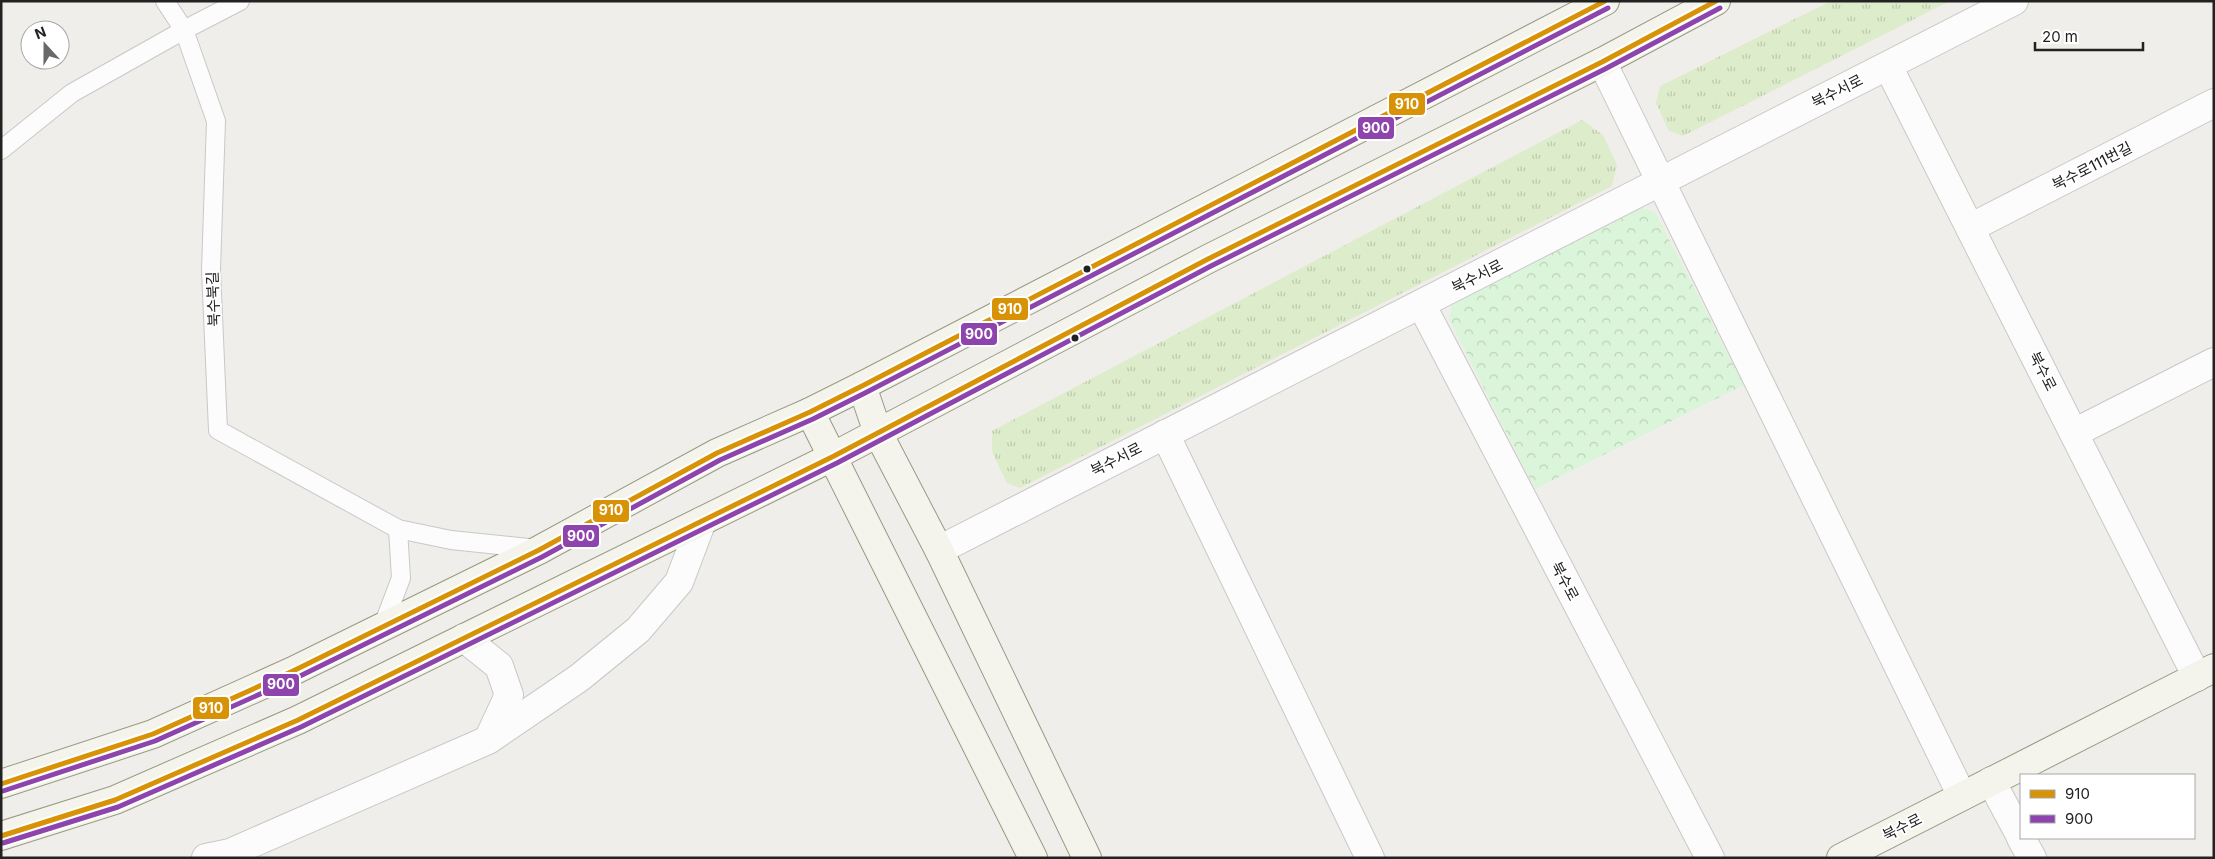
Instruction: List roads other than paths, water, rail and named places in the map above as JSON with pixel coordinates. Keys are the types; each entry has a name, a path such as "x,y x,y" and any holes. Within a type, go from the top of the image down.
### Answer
{"street":[{"path":"1,784 153,734 293,671 382,628 539,550 717,453 810,412 862,386 1605,1"},
{"path":"1,836 115,800 298,720 834,456 1208,259 1602,62 1716,1"},
{"name":"북수서로","path":"939,550 2014,1"},
{"path":"1602,62 1962,796"},
{"name":"북수로","path":"1841,858 2206,673 2074,433 1888,66"},
{"name":"북수로111번길","path":"1970,228 2214,103"},
{"name":"북수로","path":"1420,304 1710,858"},
{"path":"2074,433 2214,362"},
{"path":"862,386 878,433 939,550 1087,858"},
{"path":"810,412 834,456 1033,858"},
{"path":"1164,434 1370,858"},
{"path":"206,858 230,853 488,740 579,678 638,630 679,582 702,521"},
{"path":"464,638 499,666 509,696 488,740"},
{"path":"1991,781 2020,836"},
{"path":"2022,839 2032,858"}],"lane":[{"path":"165,1 184,30"},
{"path":"1,150 72,93 240,1"},
{"name":"북수북길","path":"184,30 216,120 211,270 218,430 398,529"},
{"path":"382,628 401,578 398,529 451,540 539,550"}]}
